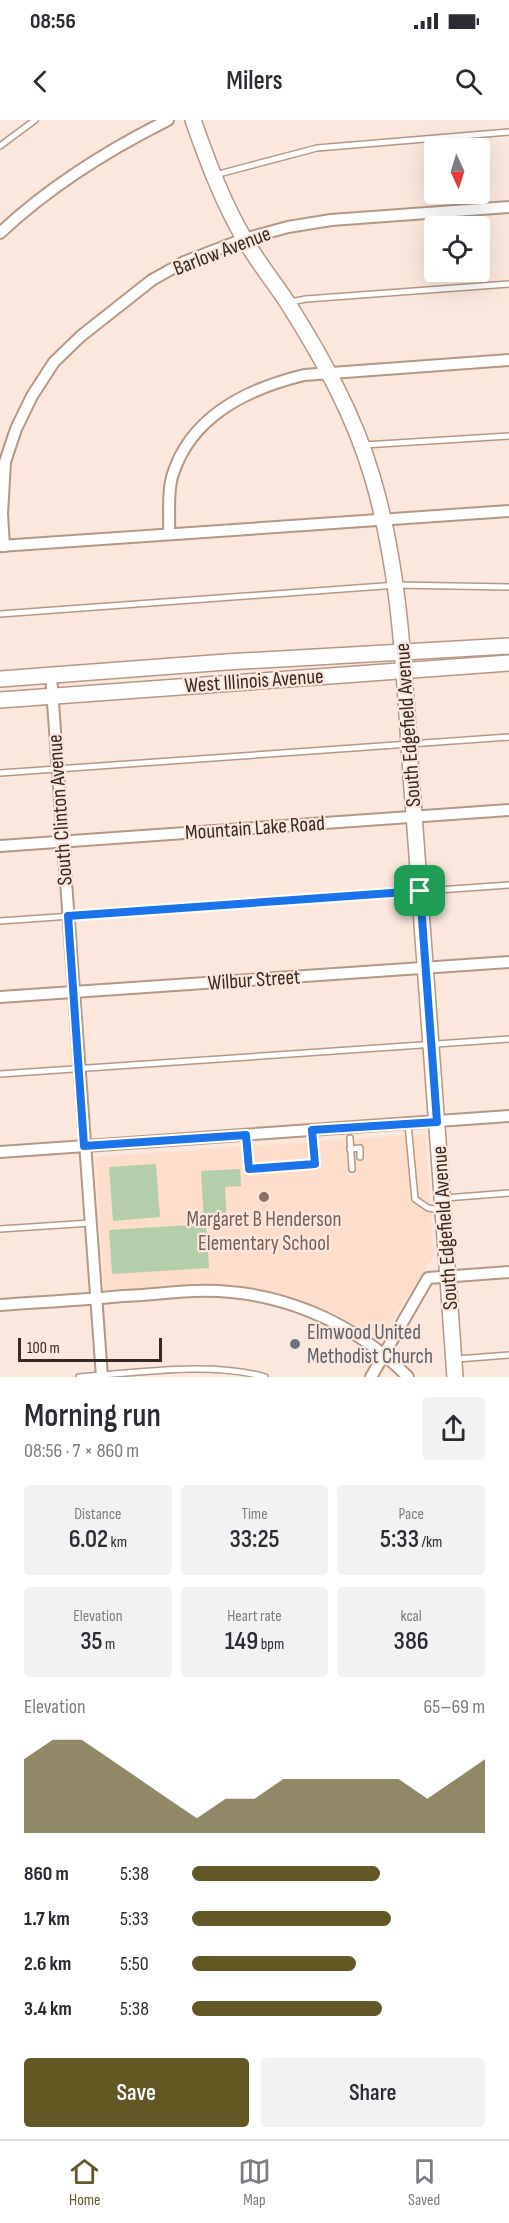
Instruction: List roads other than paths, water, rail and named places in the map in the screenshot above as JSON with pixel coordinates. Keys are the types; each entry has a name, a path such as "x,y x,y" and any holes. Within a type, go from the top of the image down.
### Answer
{"street":[{"path":"0,233 66,179 99,157 168,120"},
{"name":"South Edgefield Avenue","path":"193,120 214,176 244,239 288,303 329,372 349,412 362,445 385,520 397,585 403,652 455,1377"},
{"name":"Barlow Avenue","path":"2,546 5,462 16,429 28,405 54,362 81,336 152,280 184,262 244,239 288,227 331,220 509,207"},
{"path":"169,533 171,479 185,446 201,426 238,398 296,377 329,372 509,360"},
{"path":"2,546 509,511"},
{"name":"West Illinois Avenue","path":"0,679 226,662 509,646"},
{"path":"226,662 228,684"},
{"name":"West Illinois Avenue","path":"0,700 509,663"},
{"name":"South Clinton Avenue","path":"51,675 102,1376"},
{"name":"Mountain Lake Road","path":"0,846 509,810"},
{"name":"Wilbur Street","path":"0,997 509,962"},
{"path":"0,1152 509,1116"},
{"path":"371,1377 428,1278 509,1272"},
{"path":"0,1305 196,1291 236,1293 308,1309 342,1325 384,1354 408,1377"}],"lane":[{"path":"0,146 35,120"},
{"path":"214,176 317,148 509,132"},
{"path":"288,303 306,298 509,284"},
{"path":"362,445 509,436"},
{"path":"0,614 397,585 509,587"},
{"path":"0,773 509,737"},
{"path":"0,921 509,885"},
{"path":"0,1074 509,1039"},
{"path":"408,1124 415,1199 428,1208 509,1193"},
{"path":"246,1135 249,1169 315,1164 312,1130"},
{"path":"350,1138 352,1169"},
{"path":"350,1149 360,1148 360,1157"},
{"path":"0,1229 91,1222"},
{"path":"453,1360 509,1355"},
{"path":"79,1377 204,1369 234,1370 265,1377"}],"place":[{"name":"Margaret B Henderson Elementary School","path":"264,1197"},
{"name":"Elmwood United Methodist Church","path":"295,1344"}]}
